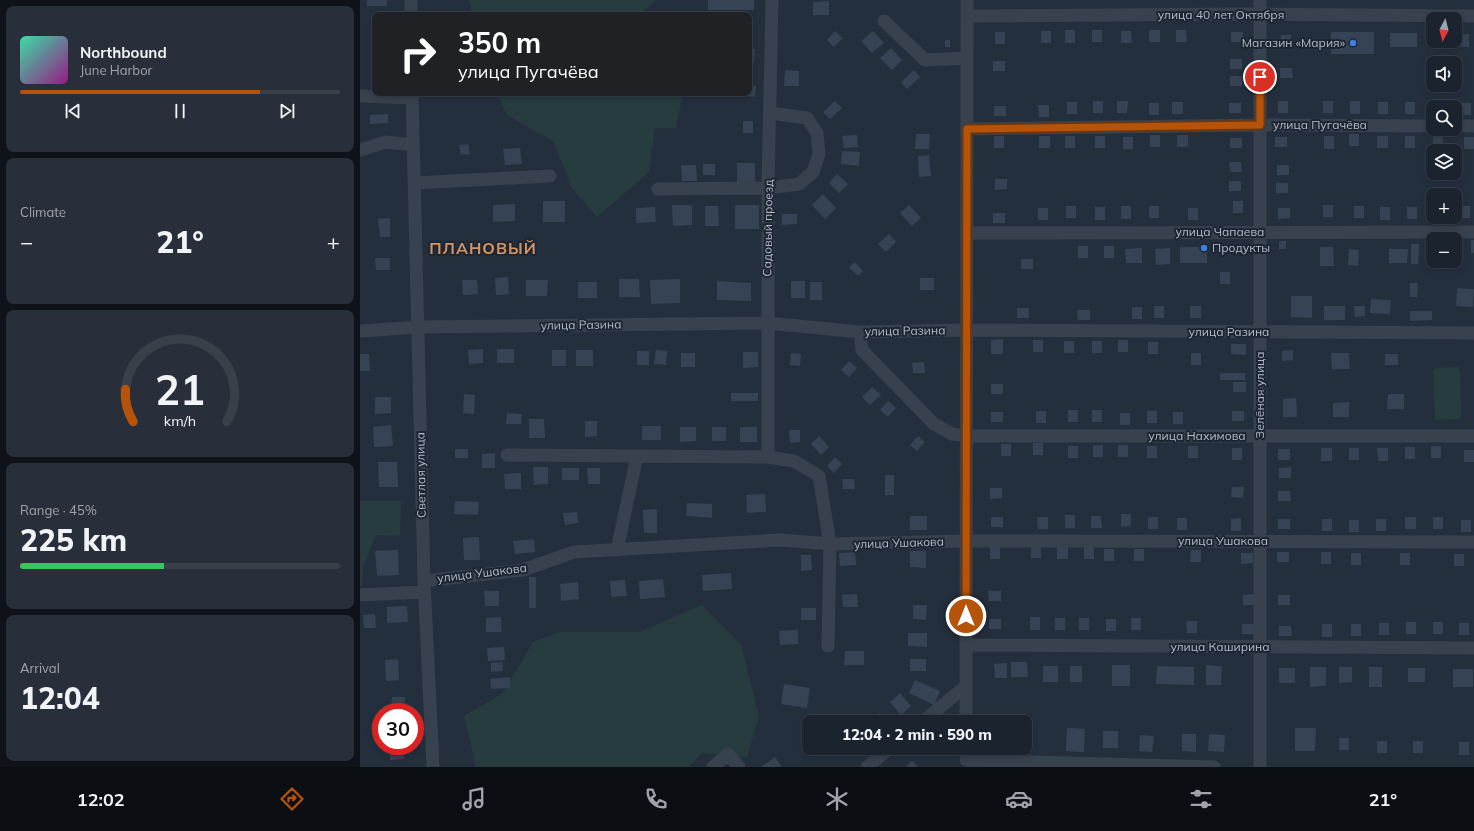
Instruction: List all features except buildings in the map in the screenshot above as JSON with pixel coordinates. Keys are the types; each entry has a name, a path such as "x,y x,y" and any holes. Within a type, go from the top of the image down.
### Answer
{"street":[{"path":"411,0 411,12"},
{"name":"Садовый проезд","path":"768,457 768,188 772,0"},
{"path":"966,715 967,0"},
{"name":"Зелёная улица","path":"1260,0 1260,767"},
{"name":"улица 40 лет Октября","path":"967,16 1260,14 1474,16"},
{"path":"884,21 924,60 967,58"},
{"path":"360,96 372,96"},
{"name":"Светлая улица","path":"412,96 424,586 433,767"},
{"path":"658,189 768,188 799,184 813,172 819,154 817,133 807,118 770,113"},
{"name":"улица Пугачёва","path":"967,129 1260,125 1426,126"},
{"path":"1462,126 1474,126"},
{"path":"360,150 386,142 413,145"},
{"path":"414,183 550,176"},
{"name":"улица Чапаева","path":"967,233 1474,232"},
{"name":"улица Разина","path":"360,331 418,327 767,323 860,332 967,330 1474,333"},
{"name":"улица Нахимова","path":"860,332 862,350 934,424 952,434 967,436 1474,436"},
{"path":"507,455 768,457 794,461 819,476 830,544 828,646"},
{"path":"617,550 637,456"},
{"name":"улица Ушакова","path":"360,594 424,586 523,570 574,552 782,540 830,544 966,541 1474,542"},
{"name":"улица Каширина","path":"966,645 1474,648"},
{"path":"931,715 966,686"},
{"path":"713,767 728,754 739,767"},
{"path":"867,767 882,755"},
{"path":"966,758 1214,767"}],"green space":[{"path":"469,0 655,0 644,12 471,12"},
{"path":"498,96 682,96 676,128 655,128 649,172 597,217 571,187 554,142 507,115"},
{"path":"1458,367 1460,370 1461,417 1459,419 1436,420 1433,370 1436,368"},
{"path":"360,501 401,501 400,536 376,535 364,564 362,586 360,586"},
{"path":"702,605 741,644 759,717 747,757 702,753 689,767 476,767 464,716 503,693 533,642 561,632 639,632"}],"place":[{"name":"Магазин «Мария»","path":"1353,43"},
{"name":"Продукты","path":"1204,248"}],"district":[{"name":"ПЛАНОВЫЙ","path":"483,248"}],"route":[{"path":"966,616 967,129 1260,125 1260,77"}]}
